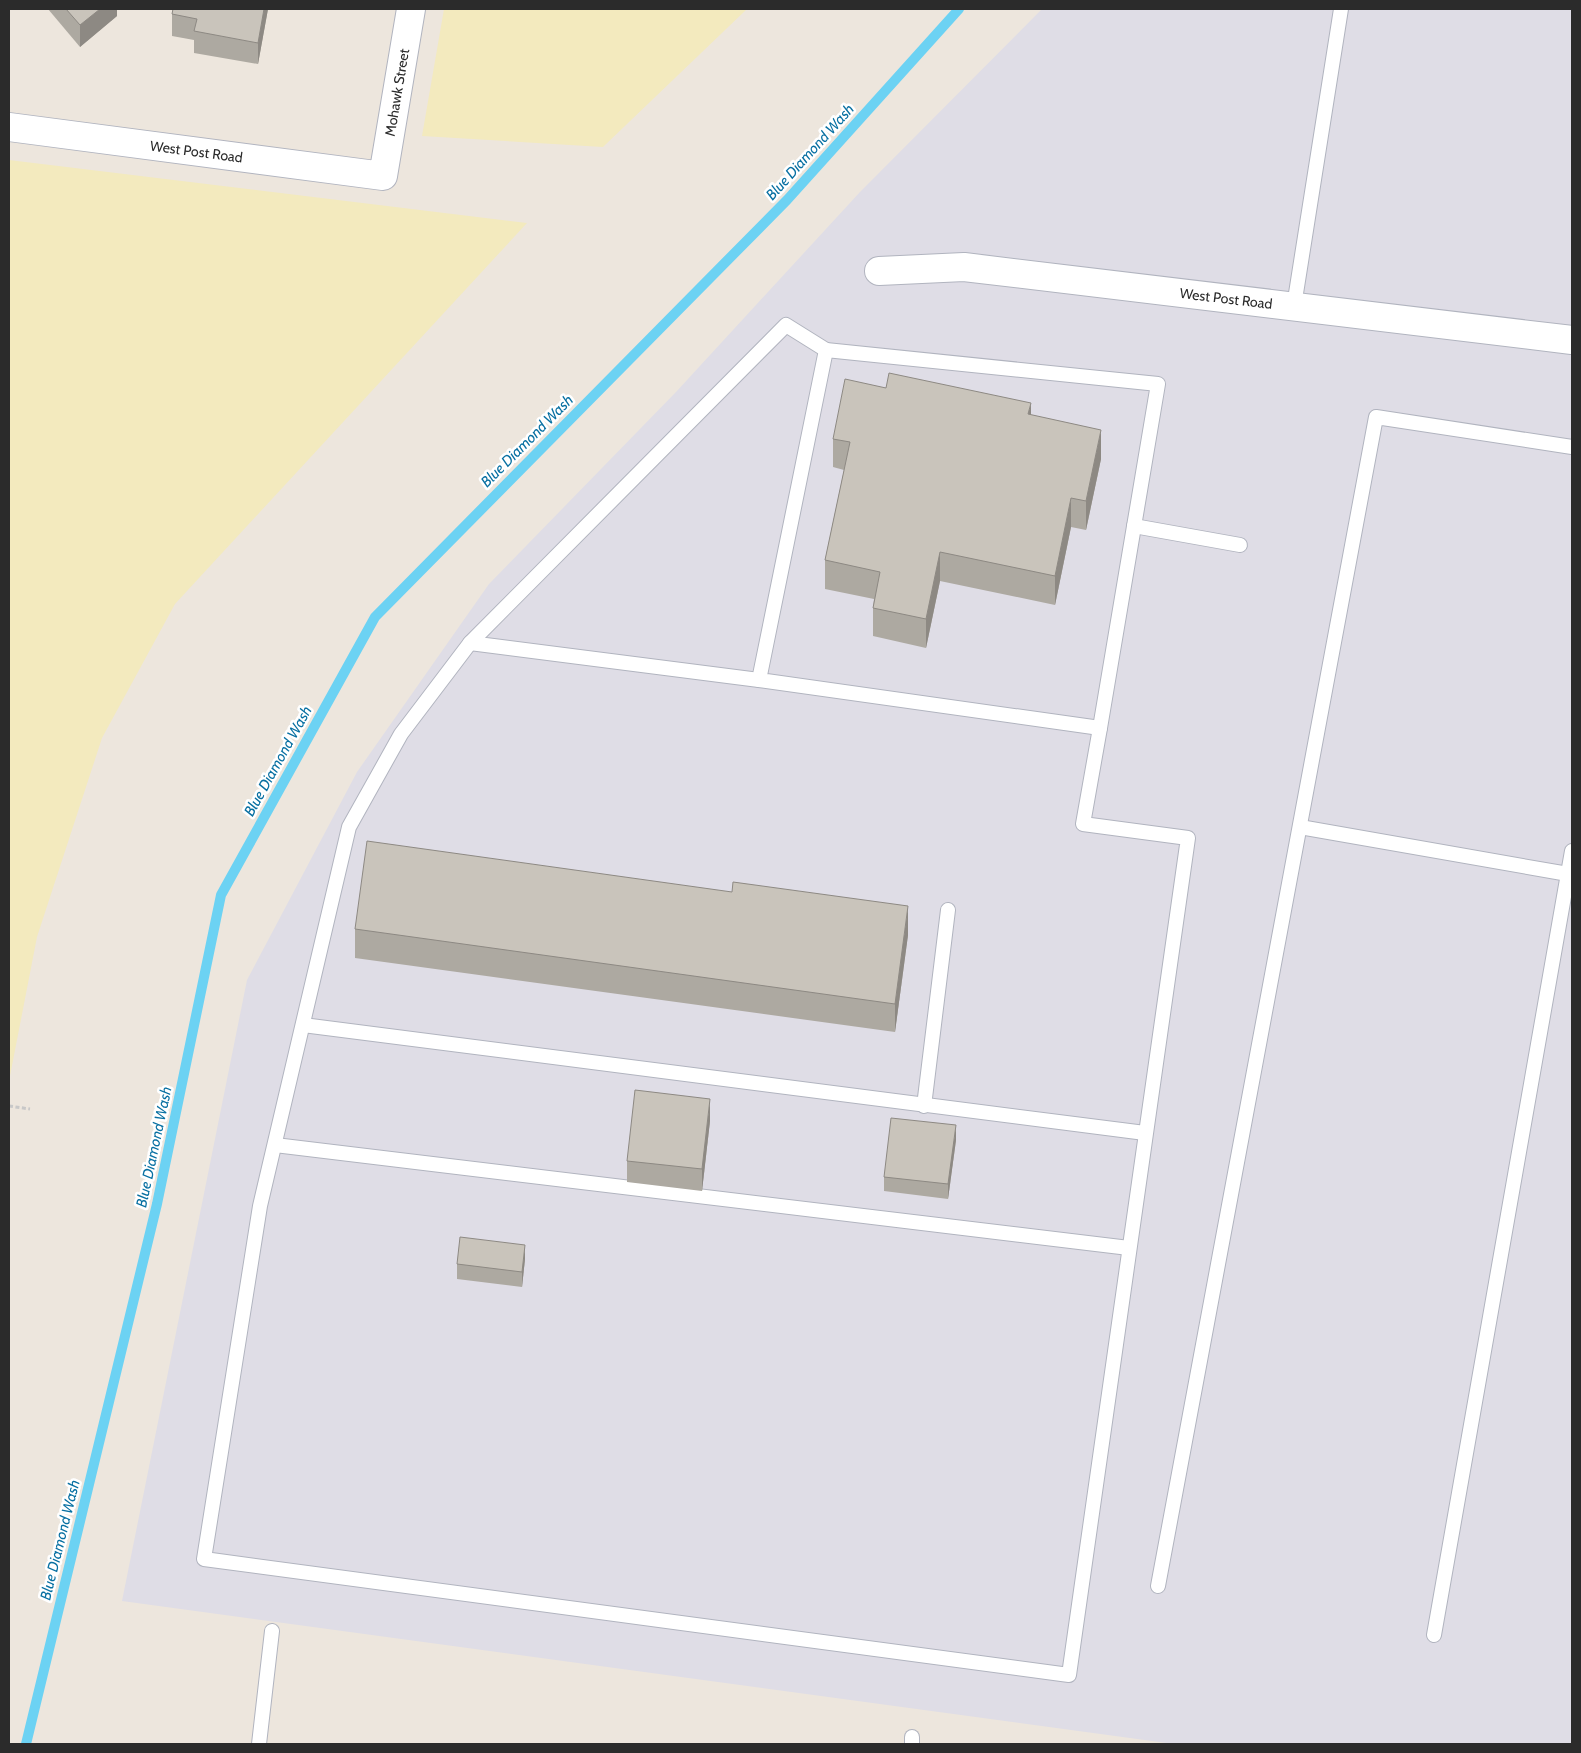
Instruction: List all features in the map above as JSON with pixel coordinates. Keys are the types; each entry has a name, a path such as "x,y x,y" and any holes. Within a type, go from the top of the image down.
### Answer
{"street":[{"name":"Mohawk Street","path":"382,176 411,9"},
{"name":"West Post Road","path":"9,127 382,176"},
{"name":"West Post Road","path":"879,271 964,267 1572,340"}],"lane":[{"path":"1294,306 1341,9"},
{"path":"786,325 826,350 1158,384 1134,526 1083,824 1188,838 1069,1674 204,1559 260,1206 349,827 401,734 470,643 786,325"},
{"path":"759,680 826,350"},
{"path":"1158,1586 1376,417 1572,447"},
{"path":"1134,526 1240,545"},
{"path":"470,643 759,680 1100,728"},
{"path":"1300,827 1568,874"},
{"path":"1434,1635 1572,851"},
{"path":"924,1106 948,910"},
{"path":"303,1025 1145,1133"},
{"path":"274,1145 1129,1248"},
{"path":"259,1744 272,1631"}],"path":[{"path":"9,1106 30,1109"}],"shaded area":[{"path":"1042,9 1572,9 1572,1744 1174,1744 122,1601 247,980 357,772 489,584 676,392 860,192"}],"sand":[{"path":"444,9 747,9 603,147 422,136"},
{"path":"9,160 527,223 175,604 102,738 37,937 9,1081"}],"building":[{"path":"66,9 100,9 80,25"},
{"path":"173,9 264,9 258,43 194,31 197,19 172,14"},
{"path":"889,373 1031,403 1028,414 1101,430 1086,501 1071,498 1055,576 940,552 926,619 873,608 880,572 825,560 850,442 833,439 845,379 886,388"},
{"path":"367,841 732,892 733,882 908,906 895,1004 355,929"},
{"path":"635,1090 710,1099 702,1169 627,1161"},
{"path":"891,1118 956,1125 948,1184 884,1177"},
{"path":"460,1237 525,1245 522,1272 457,1264"}],"waterway":[{"name":"Blue Diamond Wash","path":"26,1744 157,1204 221,895 375,617 787,200 959,9"}]}
